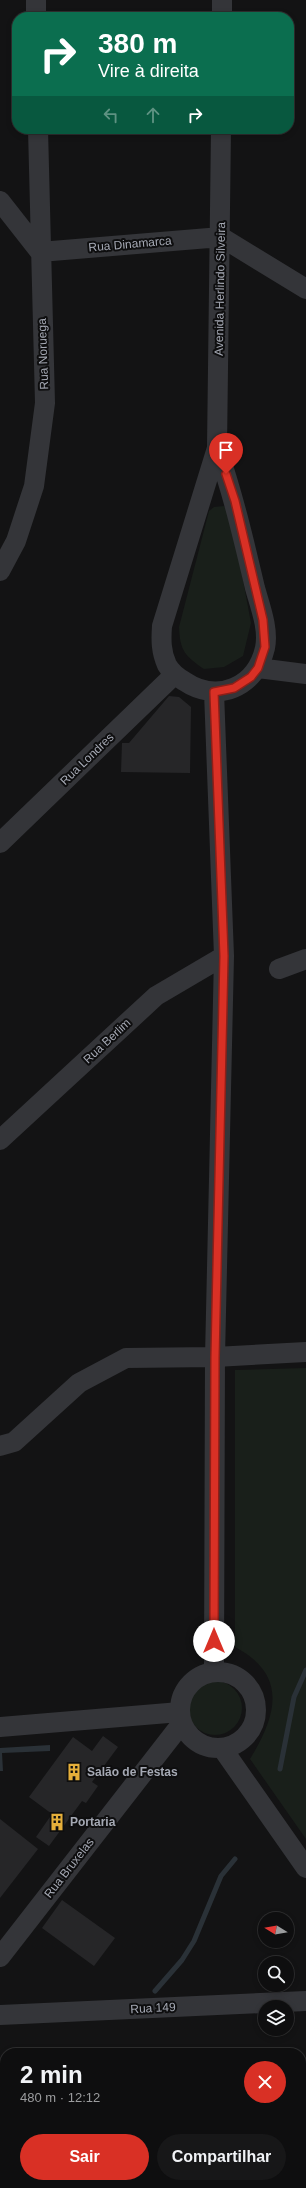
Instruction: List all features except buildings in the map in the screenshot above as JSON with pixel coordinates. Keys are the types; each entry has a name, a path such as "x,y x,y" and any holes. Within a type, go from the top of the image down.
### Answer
{"street":[{"path":"36,0 36,12"},
{"path":"222,0 222,12"},
{"name":"Rua Noruega","path":"0,571 16,541 34,486 45,403 38,134"},
{"name":"Avenida Herlindo Silveira","path":"217,448 235,501 265,633 265,647 258,668 251,677 234,688 214,692 195,689 174,675 167,664 161,646 162,626 217,448 221,236 221,134"},
{"path":"0,200 40,252"},
{"path":"221,236 306,289"},
{"name":"Rua Dinamarca","path":"40,252 221,236"},
{"path":"202,499 220,496 235,501"},
{"path":"258,668 306,674"},
{"name":"Rua Londres","path":"0,843 174,675"},
{"path":"214,692 224,956 215,1357 214,1672"},
{"name":"Rua Berlim","path":"0,1140 156,996 224,956"},
{"path":"279,969 306,959"},
{"path":"0,1446 14,1442 79,1383 126,1358 215,1357 306,1352"},
{"path":"214,1672 226,1673 238,1677 247,1685 253,1695 256,1706 255,1718 251,1730 244,1739 234,1745 222,1748 210,1748 198,1743 188,1735 181,1718 181,1701 186,1690 203,1675 214,1672"},
{"path":"0,1727 181,1718"},
{"name":"Rua Bruxelas","path":"0,1957 181,1718"},
{"path":"222,1748 306,1868"},
{"name":"Rua 149","path":"0,2015 306,2001"}],"shaded area":[{"path":"224,506 231,516 251,623 243,656 224,667 204,669 188,656 182,647 179,627 209,511 214,507"},
{"path":"306,1368 306,1839 250,1759 266,1727 271,1712 272,1697 270,1683 264,1670 252,1658 235,1647 235,1370"},
{"path":"215,1681 225,1683 234,1689 240,1698 242,1708 240,1718 234,1727 225,1733 215,1735 205,1733 196,1727 190,1718 188,1708 190,1698 196,1689 205,1683"},
{"path":"50,1745 50,1751 2,1753 3,1771 0,1771 0,1748"}],"waterway":[{"path":"280,1769 294,1697 306,1670"},
{"path":"155,1991 182,1960 194,1941 221,1876 235,1859"}],"place":[{"name":"Salão de Festas","path":"74,1772"},
{"name":"Portaria","path":"57,1822"}],"route":[{"path":"214,1641 215,1357 224,956 214,692 234,688 251,677 258,668 265,647 263,620 235,501 226,474"}]}
